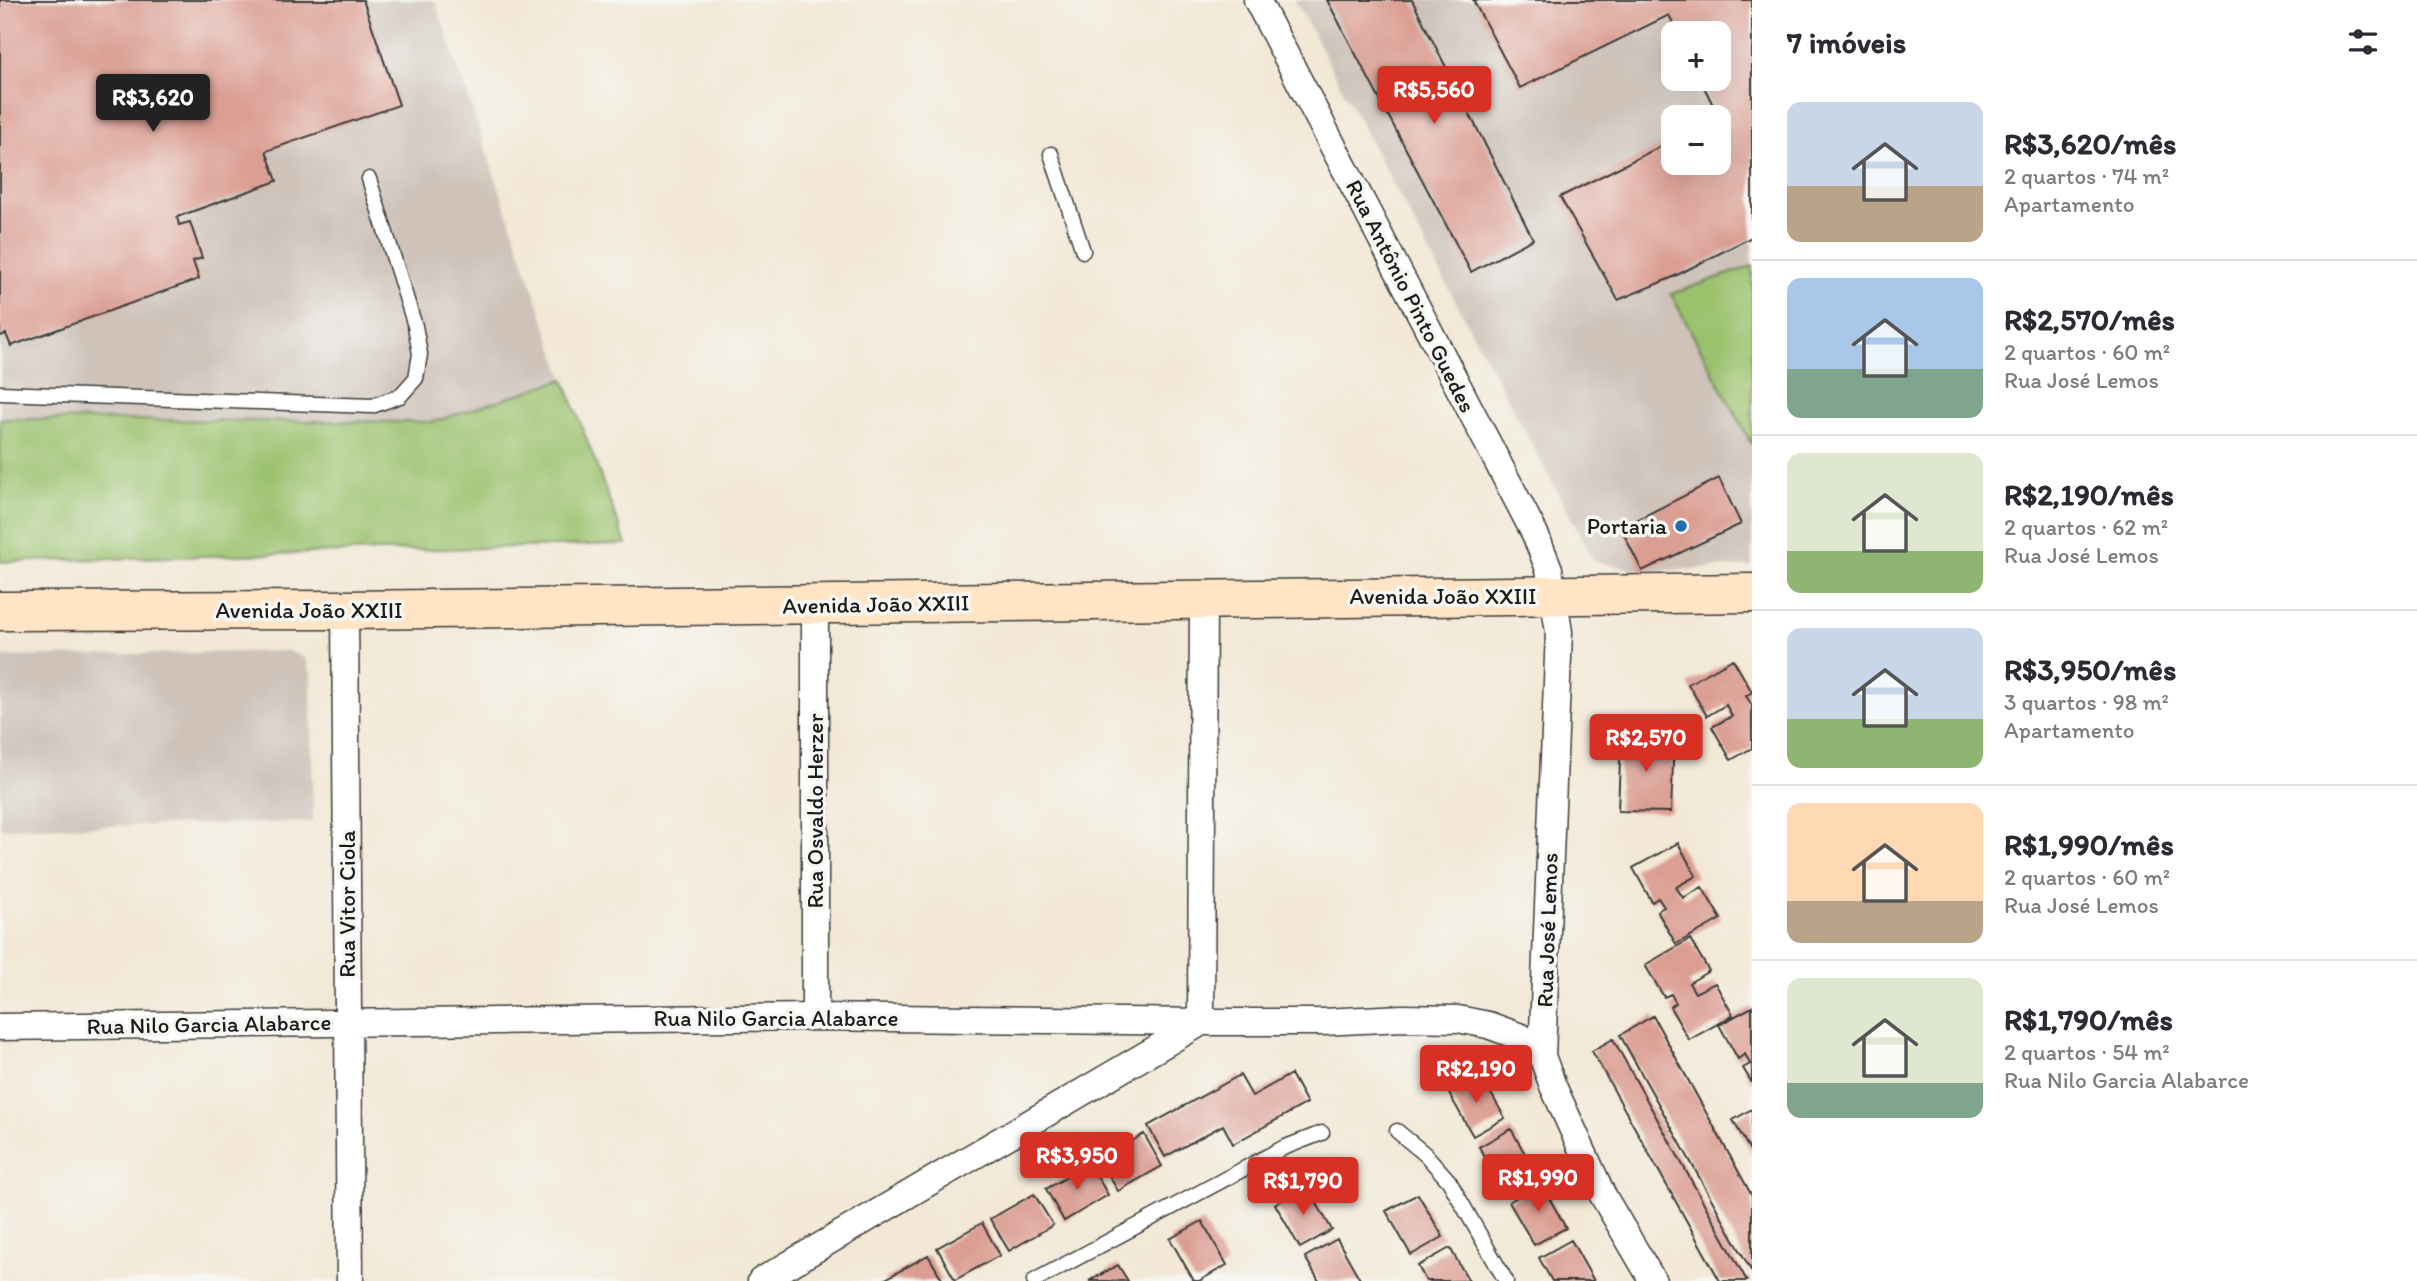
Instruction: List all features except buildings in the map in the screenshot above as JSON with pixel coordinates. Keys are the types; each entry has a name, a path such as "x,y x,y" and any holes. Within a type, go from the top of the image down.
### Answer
{"main road":[{"name":"Avenida João XXIII","path":"0,611 345,610 1752,593"}],"street":[{"name":"Rua Antônio Pinto Guedes","path":"1258,0 1535,534 1549,569 1554,595"},
{"name":"Rua José Lemos","path":"1554,595 1559,632 1542,1056 1602,1194 1653,1281"},
{"path":"761,1281 1201,1022 1203,599"},
{"name":"Rua Osvaldo Herzer","path":"815,604 816,1017"},
{"name":"Rua Vitor Ciola","path":"345,610 350,1281"},
{"name":"Rua Nilo Garcia Alabarce","path":"0,1027 816,1017 1201,1022 1458,1019 1488,1025 1521,1037 1542,1056"}],"lane":[{"path":"1051,154 1083,251"},
{"path":"0,393 372,406 400,396 416,378 420,354 415,326 369,179"},
{"path":"1397,1131 1426,1155 1450,1181 1506,1281"},
{"path":"1034,1281 1283,1148 1322,1133"}],"shaded area":[{"path":"0,0 435,0 564,379 626,544 0,562"},
{"path":"1295,0 1752,0 1752,566 1642,571 1594,561"},
{"path":"288,651 305,658 311,674 313,822 0,828 0,657"}],"green space":[{"path":"1752,266 1752,445 1671,294"},
{"path":"564,379 626,544 0,562 0,419 433,422"}],"place":[{"name":"Portaria","path":"1681,526"}]}
